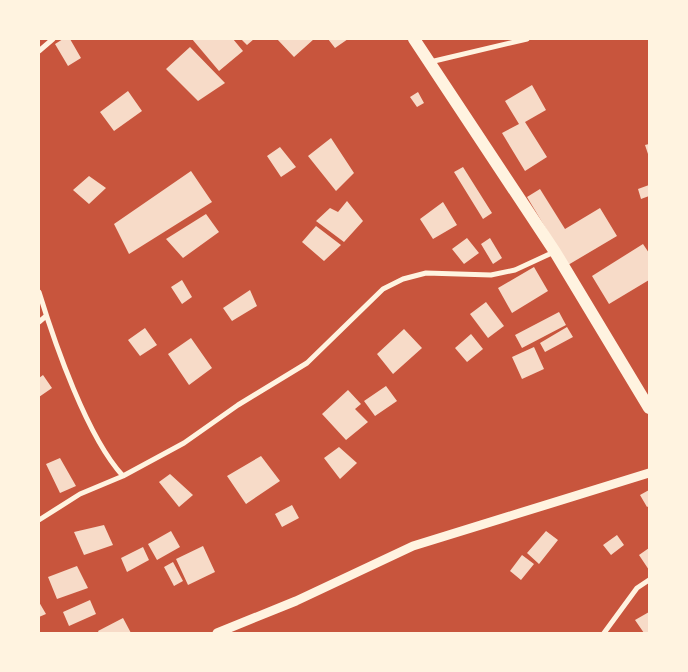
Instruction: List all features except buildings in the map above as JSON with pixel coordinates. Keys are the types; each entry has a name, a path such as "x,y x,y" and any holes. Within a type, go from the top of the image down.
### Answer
{"main road":[{"path":"414,39 555,252 649,408"}],"street":[{"path":"39,50 53,39"},
{"path":"429,62 522,39"},
{"path":"39,520 80,494 123,476 184,443 238,405 307,363 383,289 402,279 426,273 491,275 515,270 555,252"},
{"path":"39,292 46,316 93,427 110,462 123,476"},
{"path":"39,322 46,316"},
{"path":"217,633 296,601 413,546 649,473"},
{"path":"604,633 637,588 649,580"}]}
